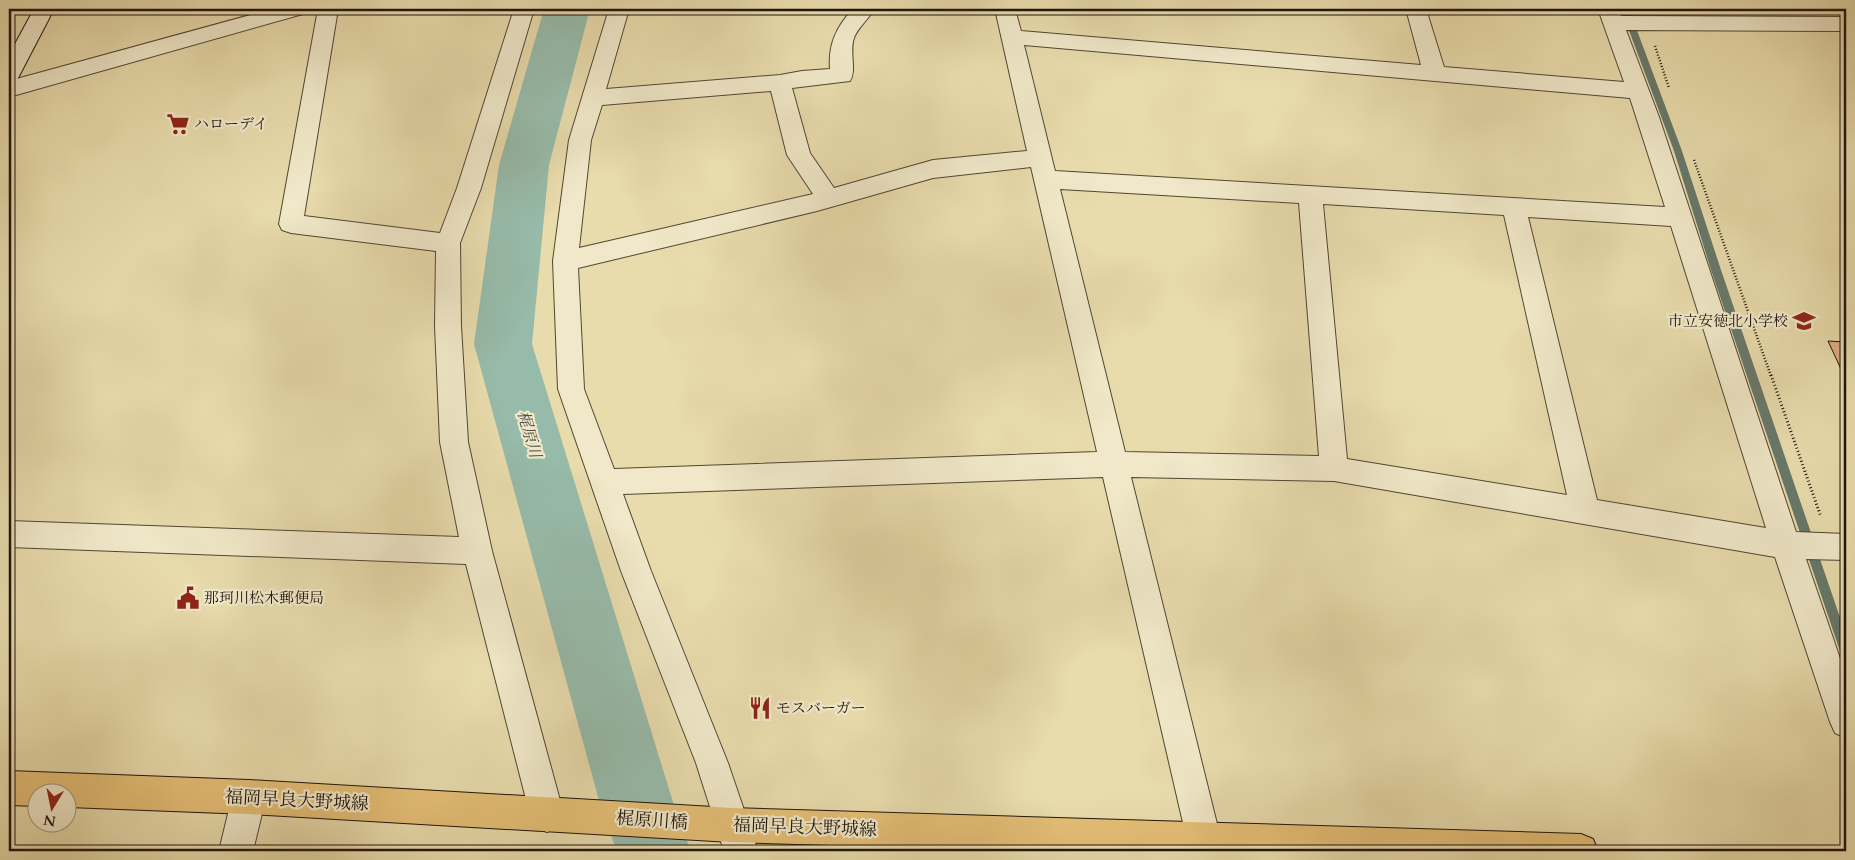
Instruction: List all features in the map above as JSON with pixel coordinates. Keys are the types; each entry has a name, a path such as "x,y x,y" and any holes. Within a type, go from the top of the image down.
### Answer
{"main road":[{"name":"福岡早良大野城線","path":"9,788 249,797 546,815 585,815"},
{"name":"梶原川橋","path":"585,815 730,833"},
{"name":"福岡早良大野城線","path":"730,833 1204,840 1581,851"}],"street":[{"path":"9,75 44,9"},
{"path":"9,89 296,9"},
{"path":"328,9 291,224 448,243"},
{"path":"524,9 469,188 448,243 448,326 454,442 477,551 546,815"},
{"path":"619,9 580,140 565,261 571,389 603,482 712,763 730,833"},
{"path":"593,98 780,83 802,78 842,76 840,44 846,32 864,9"},
{"path":"1005,9 1204,840"},
{"path":"1416,9 1435,74"},
{"path":"1611,16 1647,23 1760,16 1846,24"},
{"path":"1611,16 1638,91 1786,545 1846,722"},
{"path":"1011,38 1638,91"},
{"path":"780,83 791,131 799,155 828,198"},
{"path":"565,261 817,202 933,170 1042,168 1310,195 1679,217"},
{"path":"1310,195 1334,469"},
{"path":"1514,207 1585,511"},
{"path":"603,482 1114,464 1334,469 1786,545 1839,547"},
{"path":"9,534 336,549 477,551"},
{"path":"236,851 249,797"}],"path":[{"path":"1647,23 1670,88"},
{"path":"1692,152 1839,547 1846,586"}],"building":[{"path":"1828,341 1846,342 1846,380"}],"waterway":[{"name":"梶原川","path":"567,9 524,165 503,344 640,815 654,851"},
{"path":"1625,9 1678,151 1716,270 1846,651"}],"place":[{"name":"ハローデイ","path":"178,124"},
{"name":"市立安徳北小学校","path":"1804,321"},
{"name":"那珂川松木郵便局","path":"188,598"},
{"name":"モスバーガー","path":"760,708"}]}
